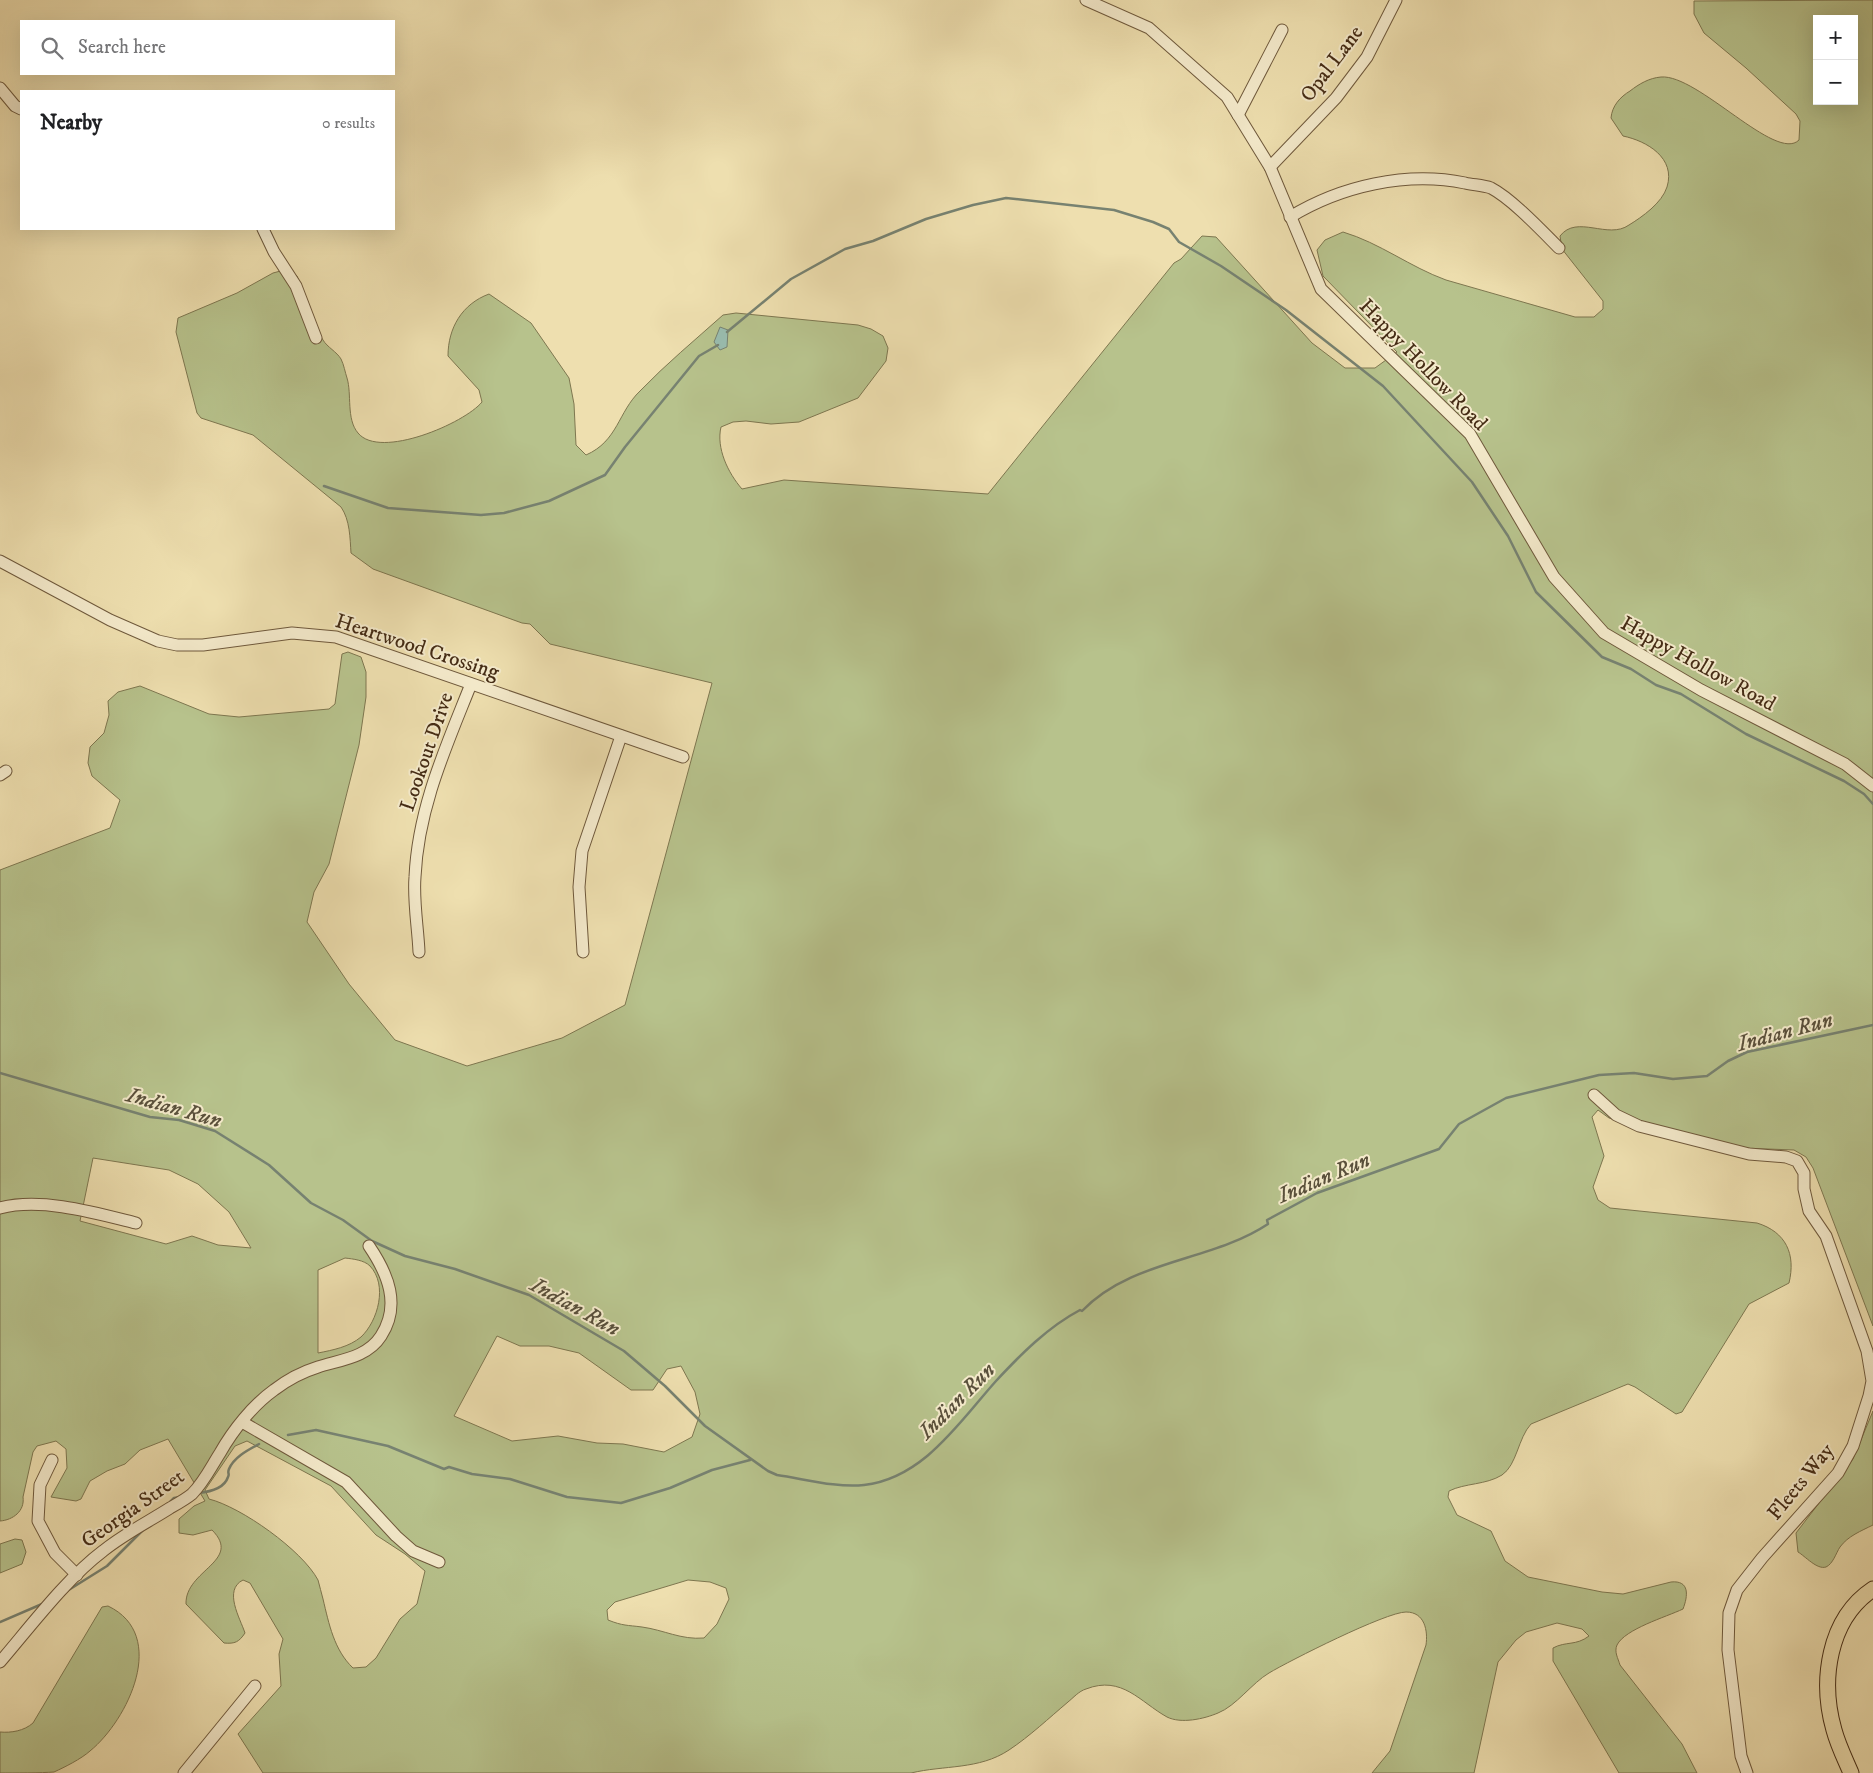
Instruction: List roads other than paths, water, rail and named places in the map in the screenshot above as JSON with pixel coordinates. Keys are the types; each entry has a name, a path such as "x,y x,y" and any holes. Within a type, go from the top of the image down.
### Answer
{"main road":[{"path":"1851,1773 1831,1719 1828,1670 1838,1628 1852,1606 1873,1589"}],"street":[{"name":"Happy Hollow Road","path":"1086,0 1149,28 1227,97 1270,167 1321,289 1470,434 1554,577 1604,633 1701,690 1845,764 1873,786"},
{"name":"Opal Lane","path":"1270,167 1336,98 1367,56 1396,0"},
{"path":"1238,115 1282,30"},
{"path":"0,88 20,108"},
{"path":"1290,216 1333,194 1398,179 1446,179 1490,188 1526,216 1559,248"},
{"path":"263,230 274,252 296,286 316,338"},
{"name":"Heartwood Crossing","path":"0,561 110,620 158,641 177,645 203,645 292,634 329,636 360,644 682,757"},
{"name":"Lookout Drive","path":"419,952 414,877 420,837 429,793 471,684"},
{"path":"583,952 579,887 582,851 621,736"},
{"name":"Fleets Way","path":"1594,1095 1616,1115 1639,1126 1749,1154 1786,1157 1797,1161 1804,1173 1804,1189 1809,1210 1826,1236 1867,1351 1872,1380 1869,1396 1853,1446 1838,1473 1762,1558 1737,1590 1729,1613 1728,1650 1741,1756 1746,1773"},
{"path":"0,1208 13,1204 48,1206 88,1211 136,1223"},
{"name":"Georgia Street","path":"0,1662 89,1562 118,1540 191,1495 203,1481 220,1451 242,1422 273,1390 317,1367 356,1356 379,1339 391,1310 392,1292 382,1265 369,1246"},
{"path":"242,1422 346,1482 396,1536 413,1551 439,1562"},
{"path":"52,1460 40,1485 38,1521 55,1553 77,1575"},
{"path":"184,1773 255,1686"}],"waterway":[{"path":"727,332 791,279 845,249 873,241 926,219 973,205 1006,198 1114,210 1153,222 1169,229 1179,242 1221,266 1286,310 1383,386 1472,482 1508,536 1536,592 1602,657 1631,669 1656,685 1681,694 1746,734 1844,781 1864,794 1873,804"},
{"path":"324,486 388,508 481,515 504,513 549,501 605,475 625,447 699,356 718,345"},
{"name":"Indian Run","path":"0,1073 150,1117 179,1120 215,1131 269,1165 311,1203 343,1220 372,1241 405,1256 455,1269 529,1295 624,1351 665,1386 705,1426 768,1471 777,1475 820,1483 853,1486 885,1480 923,1460 954,1430 996,1381 1025,1351 1057,1324 1080,1310 1082,1311 1102,1294 1124,1281 1148,1271 1246,1237 1268,1224 1267,1220 1317,1193 1439,1149 1459,1124 1506,1098 1599,1075 1634,1073 1673,1079 1707,1076 1728,1061 1747,1052 1873,1025"},
{"path":"288,1435 316,1430 388,1446 444,1469 449,1467 472,1474 510,1479 567,1497 621,1503 670,1488 712,1470 750,1460"},
{"path":"198,1493 220,1487 229,1476 228,1472 234,1461 259,1444"},
{"path":"170,1502 174,1498 180,1497"},
{"path":"67,1591 107,1566 144,1529"},
{"path":"0,1622 42,1604"}]}
